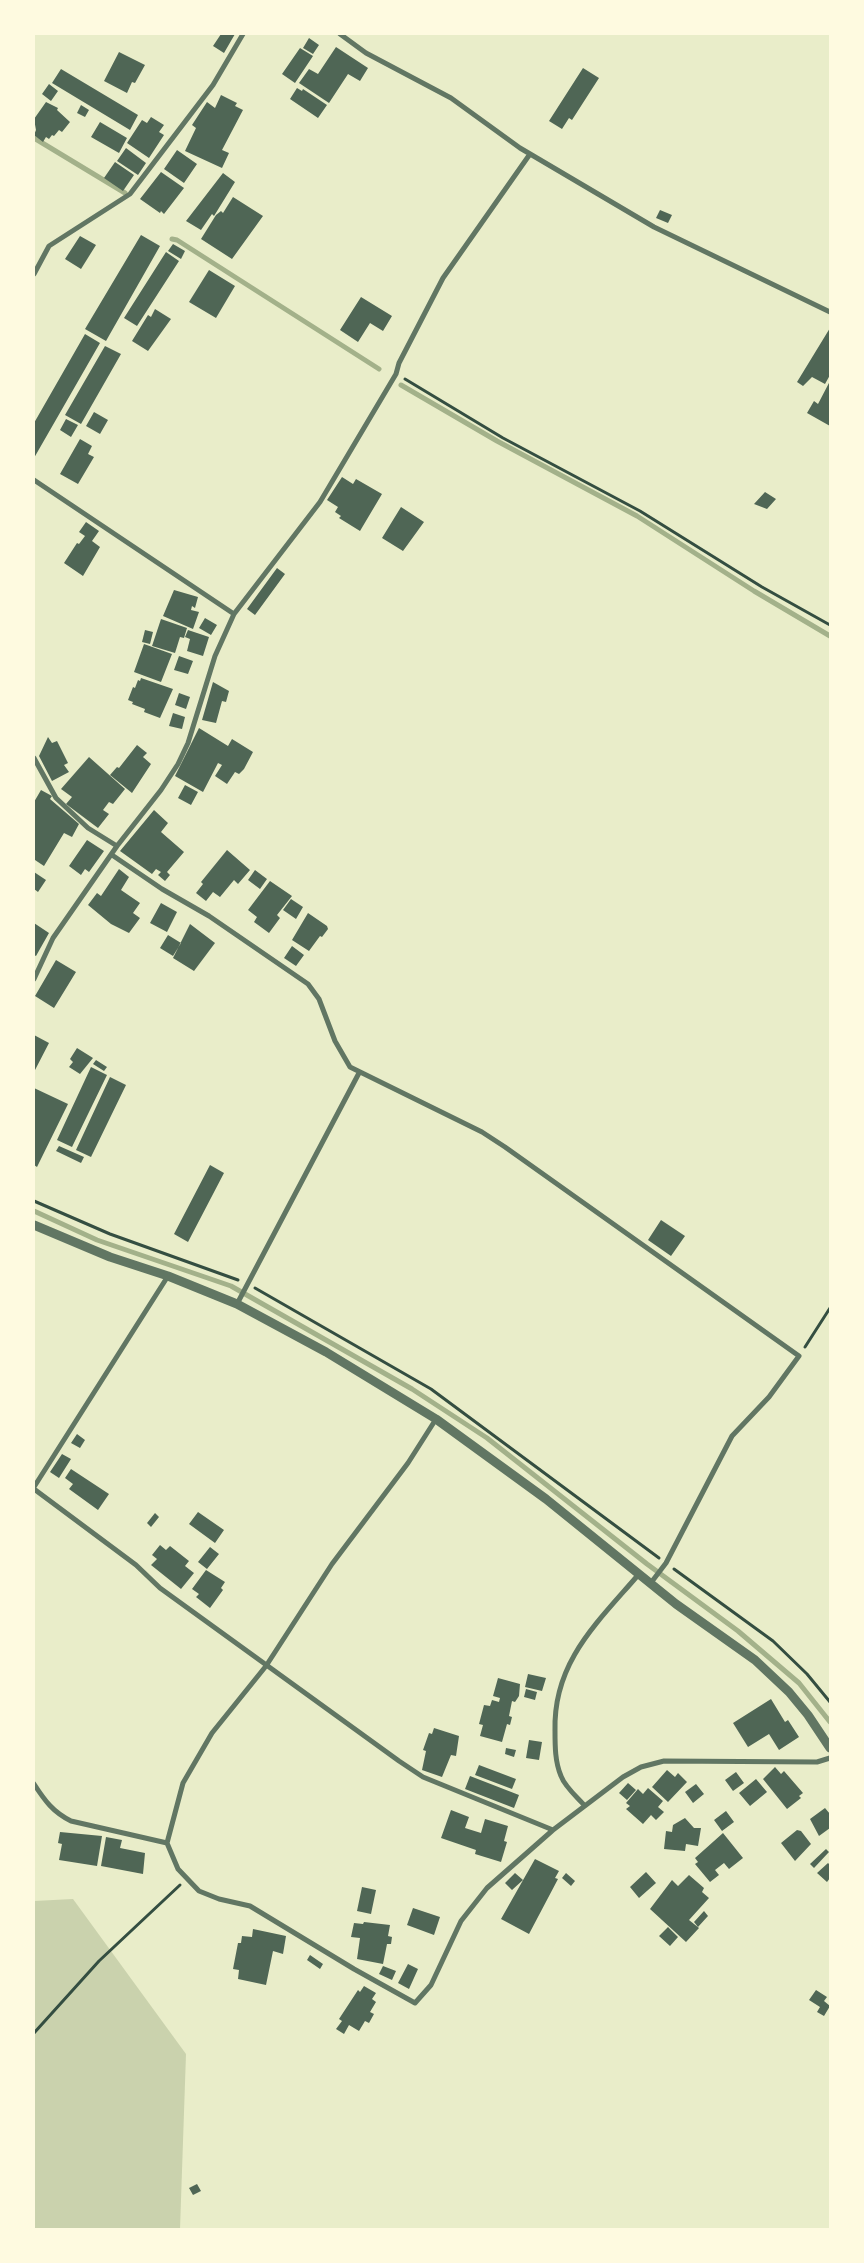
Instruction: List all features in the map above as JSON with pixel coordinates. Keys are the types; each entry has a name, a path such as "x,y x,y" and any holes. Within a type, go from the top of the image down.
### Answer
{"street":[{"path":"34,274 49,246 130,194 214,85 243,34"},
{"path":"340,34 366,53 458,102 530,154 669,235 830,312"},
{"path":"34,979 53,938 117,846 161,790 178,764 188,744 215,656 234,614 320,502 396,374 399,362 443,278 530,154"},
{"path":"34,480 234,614"},
{"path":"34,758 56,798 88,828 117,846"},
{"path":"112,855 162,889 209,916 308,984 319,999 344,1060 359,1074 473,1128 505,1147 799,1356 770,1397 732,1436 663,1568 652,1581"},
{"path":"238,1301 359,1074"},
{"path":"34,1225 110,1257 238,1301 436,1419 546,1499 639,1574 652,1581 755,1660 789,1692 808,1715 830,1748"},
{"path":"168,1276 34,1488 136,1565 160,1588 423,1777 553,1830"},
{"path":"436,1419 408,1463 332,1564 266,1666 212,1733 183,1783 167,1843 178,1869 199,1891 219,1899 250,1906 354,1969 415,2003 431,1985 461,1921 487,1888 553,1830 623,1777 641,1767 664,1761 817,1762 830,1758"},
{"path":"585,1806 561,1777 555,1752 554,1718 558,1692 567,1666 583,1639 639,1574"},
{"path":"34,1784 48,1806 59,1815 71,1821 167,1843"}],"path":[{"path":"396,374 503,438 640,511 762,587 830,626"},
{"path":"799,1356 830,1308"},
{"path":"34,2033 99,1961 186,1879"}],"green space":[{"path":"73,1899 186,2054 180,2229 34,2229 34,1901"}],"building":[{"path":"221,34 235,34 224,53 213,46"},
{"path":"309,38 319,45 313,54 303,48"},
{"path":"336,47 368,68 360,81 348,74 329,103 299,83 309,69 318,74"},
{"path":"300,48 313,56 295,83 282,74"},
{"path":"119,52 145,65 135,83 132,82 127,93 104,81"},
{"path":"583,68 599,78 572,120 569,118 562,129 549,121"},
{"path":"61,69 138,115 130,130 52,83"},
{"path":"49,84 58,91 51,101 42,94"},
{"path":"297,88 302,91 303,89 327,105 318,118 290,99"},
{"path":"221,95 237,103 235,106 243,110 222,150 229,153 222,168 185,151 196,128 192,125 207,102 215,108"},
{"path":"46,102 58,108 57,110 70,122 62,132 59,130 49,139 46,137 43,142 34,135 36,130 34,119"},
{"path":"81,105 89,110 85,117 77,113"},
{"path":"151,117 164,125 159,132 164,135 149,158 127,143 142,120 147,123"},
{"path":"100,122 127,138 119,153 91,137"},
{"path":"126,148 146,163 138,175 117,161"},
{"path":"177,150 197,164 184,183 164,169"},
{"path":"115,162 134,175 123,191 104,178"},
{"path":"161,172 184,188 164,214 140,199"},
{"path":"223,173 235,182 214,216 212,214 201,230 186,221"},
{"path":"233,197 263,216 232,259 201,239 216,215 221,211 223,213"},
{"path":"660,210 672,215 668,223 656,218"},
{"path":"141,235 160,246 106,341 85,329"},
{"path":"80,236 96,245 81,269 65,259"},
{"path":"173,244 185,251 181,259 168,251"},
{"path":"166,252 179,261 137,326 124,318"},
{"path":"209,270 235,286 216,318 189,302"},
{"path":"361,297 392,316 383,331 370,323 358,342 340,330"},
{"path":"155,309 171,319 148,351 132,341 148,315 151,317"},
{"path":"830,328 830,375 825,384 812,377 803,386 797,382"},
{"path":"85,334 100,343 34,458 34,423"},
{"path":"105,346 121,354 81,424 65,415"},
{"path":"830,381 830,426 807,413 814,401 818,404"},
{"path":"94,412 108,420 100,434 86,426"},
{"path":"66,419 78,425 71,437 60,430"},
{"path":"80,439 92,446 88,454 94,457 78,484 60,474"},
{"path":"342,477 353,484 356,479 382,494 360,531 339,518 341,516 335,512 338,507 327,500"},
{"path":"765,492 776,499 767,509 754,504"},
{"path":"401,507 424,522 403,551 382,538"},
{"path":"86,522 99,531 92,541 100,547 83,576 64,563 77,543 79,544 85,536 79,532"},
{"path":"277,568 285,574 255,615 247,609"},
{"path":"174,590 198,597 195,608 192,606 191,610 199,612 193,629 163,616"},
{"path":"205,618 217,625 211,635 199,628"},
{"path":"161,619 187,628 184,638 180,637 175,653 152,646"},
{"path":"145,630 153,632 150,644 142,642"},
{"path":"188,630 209,637 203,656 187,651 190,639 185,637"},
{"path":"144,644 172,654 161,682 134,672"},
{"path":"179,656 193,661 188,674 174,670"},
{"path":"141,678 173,689 160,718 144,712 145,709 132,704 133,702 128,700 133,687 135,688 138,680 140,681"},
{"path":"213,682 229,691 226,702 222,701 216,723 202,720"},
{"path":"179,693 190,697 186,709 175,705"},
{"path":"173,713 185,717 182,729 169,726"},
{"path":"199,728 228,746 232,739 253,752 244,769 239,774 235,772 227,784 215,776 222,765 218,763 203,792 175,776"},
{"path":"48,737 52,743 57,741 68,763 64,765 69,772 52,781 39,756"},
{"path":"137,745 147,753 143,757 151,764 132,793 110,775 117,767 119,768"},
{"path":"89,757 125,789 113,804 109,802 103,810 109,814 98,828 66,804 72,797 61,789"},
{"path":"185,785 198,792 191,805 178,798"},
{"path":"41,790 52,796 50,799 79,824 72,837 64,833 44,866 35,860 34,862 34,802"},
{"path":"154,810 168,823 161,832 184,852 167,872 170,875 165,881 158,875 161,872 156,869 152,874 120,851"},
{"path":"87,840 104,851 89,872 85,869 81,875 69,866"},
{"path":"227,850 250,870 238,884 234,880 220,897 213,892 206,901 196,893 203,884 201,882"},
{"path":"119,869 129,877 121,890 140,903 133,913 140,918 129,933 111,924 88,905 97,893 101,896"},
{"path":"255,870 267,879 260,889 248,880"},
{"path":"34,872 46,880 38,892 34,889"},
{"path":"270,881 292,896 277,915 280,918 269,933 254,922 257,917 248,910"},
{"path":"291,899 303,907 296,919 283,910"},
{"path":"161,903 177,912 167,932 150,923"},
{"path":"308,913 327,926 328,929 309,951 292,940"},
{"path":"34,923 49,933 36,956 34,955"},
{"path":"190,924 215,943 194,971 173,958"},
{"path":"168,935 181,943 173,956 160,948"},
{"path":"292,946 304,955 296,966 284,958"},
{"path":"56,960 76,972 54,1008 35,996"},
{"path":"34,1035 49,1043 34,1072"},
{"path":"77,1048 93,1058 80,1074 69,1067 73,1062 70,1059"},
{"path":"96,1060 107,1067 104,1071 93,1064"},
{"path":"91,1067 107,1075 72,1147 57,1140"},
{"path":"110,1077 126,1085 91,1157 76,1150"},
{"path":"34,1088 68,1104 37,1167 34,1165"},
{"path":"59,1146 84,1157 81,1163 56,1151"},
{"path":"210,1165 224,1173 188,1242 174,1234"},
{"path":"661,1220 685,1236 671,1256 648,1240"},
{"path":"77,1434 85,1440 80,1448 71,1443"},
{"path":"62,1454 71,1459 59,1478 50,1472"},
{"path":"71,1469 109,1494 98,1510 69,1489 73,1484 65,1478"},
{"path":"198,1512 224,1530 215,1543 189,1524"},
{"path":"155,1513 159,1517 151,1527 147,1523"},
{"path":"160,1545 166,1550 170,1546 189,1561 185,1566 194,1573 181,1589 151,1565 157,1559 152,1555"},
{"path":"210,1547 219,1554 207,1569 198,1562"},
{"path":"206,1570 225,1582 221,1588 223,1590 210,1608 196,1597 199,1594 192,1589"},
{"path":"528,1674 546,1678 542,1691 525,1687"},
{"path":"498,1678 520,1684 519,1696 515,1702 512,1701 509,1716 512,1717 510,1725 507,1724 502,1742 480,1736 483,1725 479,1724 484,1705 490,1706 492,1700 499,1702 500,1698 493,1696"},
{"path":"526,1689 537,1692 535,1700 524,1697"},
{"path":"771,1699 785,1722 788,1720 799,1737 779,1750 769,1734 748,1747 733,1723"},
{"path":"434,1728 459,1736 456,1756 451,1755 442,1777 422,1770 426,1751 423,1750 429,1733 432,1734"},
{"path":"529,1740 542,1742 539,1760 526,1758"},
{"path":"506,1748 516,1750 514,1757 505,1754"},
{"path":"479,1765 516,1779 512,1789 475,1775"},
{"path":"775,1767 781,1774 784,1771 803,1793 799,1796 801,1798 787,1809 763,1779"},
{"path":"667,1770 675,1777 678,1773 687,1782 668,1802 652,1787"},
{"path":"736,1772 744,1783 733,1791 725,1780"},
{"path":"470,1776 519,1795 514,1808 465,1789"},
{"path":"756,1779 767,1792 750,1806 739,1793"},
{"path":"628,1783 636,1790 627,1800 619,1793"},
{"path":"696,1784 704,1794 693,1803 685,1792"},
{"path":"648,1788 663,1801 658,1807 664,1812 656,1820 651,1815 643,1824 626,1809 630,1806 626,1803 638,1789 643,1794"},
{"path":"825,1808 830,1814 830,1828 819,1836 810,1819"},
{"path":"451,1810 469,1817 465,1828 481,1833 485,1819 508,1826 504,1841 507,1842 501,1862 475,1854 476,1850 441,1838"},
{"path":"726,1811 734,1822 722,1831 714,1820"},
{"path":"685,1818 694,1828 701,1828 698,1846 686,1844 685,1851 664,1849 666,1831 672,1832 673,1825"},
{"path":"797,1830 801,1831 811,1844 795,1861 781,1843"},
{"path":"60,1832 102,1836 97,1866 59,1860 62,1844 58,1843"},
{"path":"723,1833 743,1858 729,1869 724,1863 715,1870 719,1875 710,1882 695,1864 698,1862 695,1858"},
{"path":"106,1837 122,1840 120,1848 145,1853 143,1874 101,1866"},
{"path":"826,1849 829,1852 814,1868 810,1864"},
{"path":"535,1859 559,1871 555,1878 558,1879 529,1934 501,1919"},
{"path":"828,1863 830,1865 830,1878 827,1882 817,1873"},
{"path":"646,1872 656,1883 639,1898 630,1887"},
{"path":"515,1873 523,1880 512,1890 505,1883"},
{"path":"566,1873 575,1881 571,1886 562,1878"},
{"path":"689,1875 704,1888 702,1892 709,1898 689,1920 699,1928 686,1942 650,1909 672,1880 678,1886"},
{"path":"362,1887 376,1890 371,1914 357,1911"},
{"path":"413,1908 440,1917 434,1935 407,1925"},
{"path":"704,1911 708,1916 698,1927 694,1922"},
{"path":"364,1922 390,1925 388,1936 392,1937 391,1944 387,1944 383,1964 357,1959 360,1938 351,1937 354,1923 363,1924"},
{"path":"668,1927 678,1937 670,1946 659,1936"},
{"path":"253,1929 286,1936 283,1954 273,1951 266,1985 238,1979 239,1970 233,1969 238,1943 241,1943 242,1936 252,1937"},
{"path":"310,1955 323,1964 320,1969 307,1960"},
{"path":"408,1964 418,1969 409,1989 398,1983"},
{"path":"383,1966 396,1971 392,1980 379,1974"},
{"path":"364,1986 376,1993 372,1999 376,2002 370,2012 374,2014 369,2023 365,2021 359,2031 349,2025 344,2034 336,2029 342,2021 339,2019 358,1990 360,1992"},
{"path":"816,1990 827,1997 824,2001 830,2006 824,2016 817,2012 820,2007 809,2000"},
{"path":"197,2184 201,2191 193,2195 189,2188"}],"waterway":[{"path":"34,138 125,193"},
{"path":"172,239 177,240 379,369"},
{"path":"401,385 497,441 637,516 754,591 830,636"},
{"path":"34,1211 97,1240 231,1286 412,1389 487,1438 647,1564 738,1631 799,1683 830,1722"}]}
